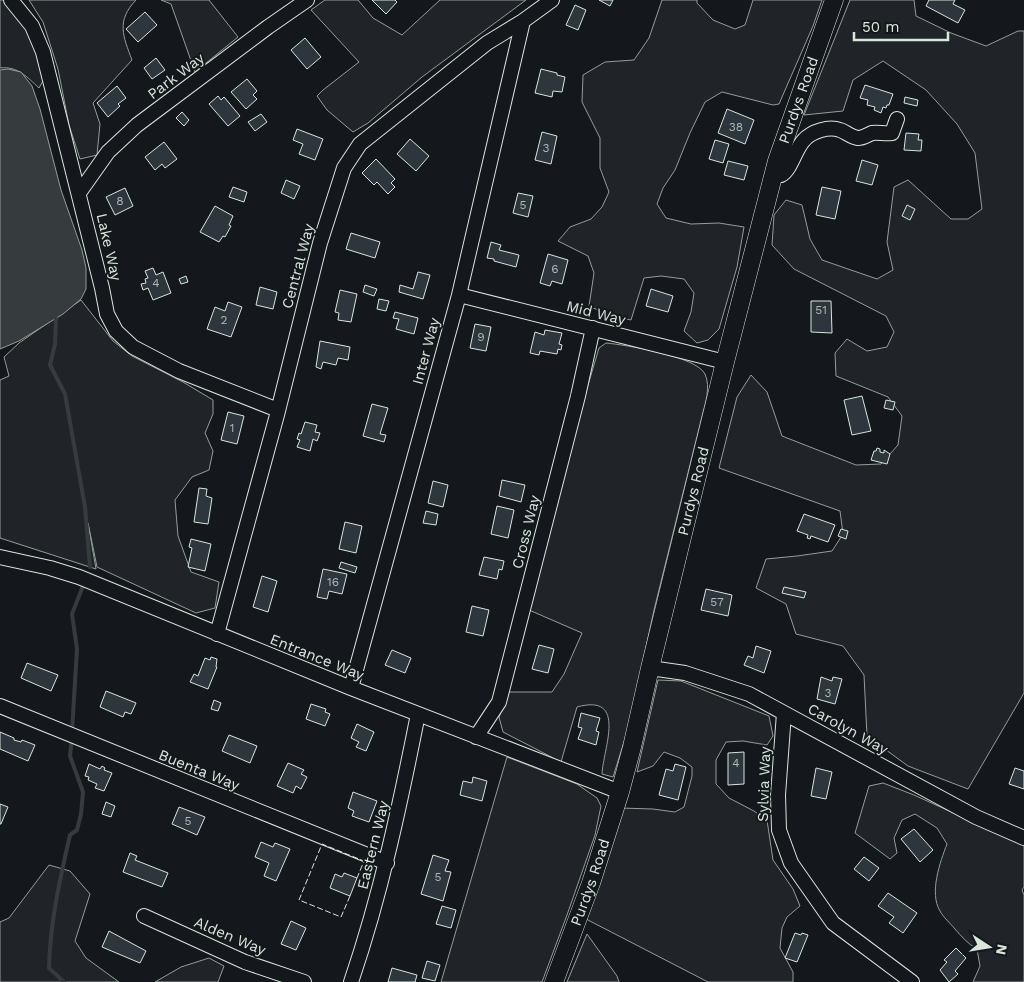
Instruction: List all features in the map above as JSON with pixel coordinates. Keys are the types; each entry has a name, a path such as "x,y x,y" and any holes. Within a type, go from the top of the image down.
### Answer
{"main road":[{"name":"Purdys Road","path":"554,982 591,883 620,792 725,362 774,173 790,120 834,0"}],"street":[{"name":"Lake Way","path":"11,0 32,26 43,52 79,193 107,314 116,330 133,347 179,371 278,410"},
{"name":"Park Way","path":"79,193 108,152 137,125 306,0"},
{"name":"Central Way","path":"217,634 278,410 320,243 344,168 360,144 486,43 523,21 552,0"},
{"name":"Inter Way","path":"351,688 459,295 523,21"},
{"path":"774,173 781,175 785,173 792,157 804,139 813,133 828,128 839,129 861,138 873,133 892,133 897,119"},
{"name":"Mid Way","path":"459,295 725,362"},
{"name":"Cross Way","path":"476,737 500,702 578,396 593,328"},
{"name":"Entrance Way","path":"0,557 50,568 79,577 351,688 620,792"},
{"name":"Carolyn Way","path":"650,668 685,672 749,694 976,817 1024,838"},
{"name":"Buenta Way","path":"0,706 387,863"},
{"name":"Sylvia Way","path":"784,713 778,796 779,830 791,863 834,923 912,982"},
{"name":"Eastern Way","path":"351,982 365,942 387,863 418,714"},
{"name":"Alden Way","path":"144,916 245,962 304,982"}],"shaded area":[{"path":"0,0 8,0 28,26 44,79 39,88 26,76 17,71 0,68"},
{"path":"29,0 136,0 126,15 123,29 132,60 93,103 100,124 97,155 80,159 69,125 58,69 43,22"},
{"path":"161,0 209,0 238,37 195,72 171,4"},
{"path":"325,0 358,0 373,18 402,35 440,0 526,0 422,77 368,123 353,132 327,110 317,96 359,62 311,10"},
{"path":"662,0 697,0 697,3 713,20 735,29 745,25 753,0 822,0 813,26 779,104 773,105 722,92 705,102 675,170 663,188 657,204 666,218 691,224 719,223 744,227 737,267 719,329 708,340 697,343 684,331 691,312 694,293 684,279 661,276 644,278 631,320 609,315 589,306 594,273 588,256 558,241 570,227 591,219 602,207 609,192 600,168 600,138 582,102 583,75 605,62 634,60 649,38"},
{"path":"850,0 914,0 916,16 951,33 986,46 1018,31 1024,31 1024,693 968,789 908,766 867,736 864,675 843,646 796,634 786,604 756,588 766,559 832,551 843,534 840,511 719,468 737,397 751,375 767,392 782,436 856,465 881,464 898,445 902,416 888,397 836,376 835,353 847,339 867,351 887,347 894,332 886,316 794,269 772,245 774,215 786,200 802,205 810,239 822,260 877,279 893,270 887,242 894,187 908,180 951,219 968,219 982,209 975,153 957,124 926,90 883,61 853,80 843,111 804,115"},
{"path":"8,69 21,72 32,86 40,109 61,190 82,250 86,268 86,289 81,299 63,314 19,341 0,349 0,70"},
{"path":"81,300 113,341 132,356 213,400 213,414 205,433 213,451 209,470 192,477 175,500 178,536 191,572 219,582 215,608 196,613 97,567 88,523 96,569 0,538 0,380 9,376 4,357 19,343"},
{"path":"606,343 660,352 675,357 699,368 707,379 706,401 654,610 628,729 613,777 602,774 609,726 608,715 603,708 593,705 577,707 561,762 503,732 499,717 508,692 552,692 564,674 582,633 529,610 586,392 599,348"},
{"path":"658,680 681,681 769,716 773,736 767,745 743,741 726,742 716,760 716,784 729,798 767,820 773,860 793,889 800,906 787,917 782,928 780,948 793,972 793,982 708,982 586,919 620,808 675,812 684,807 692,776 692,767 680,758 664,752 653,766 637,772"},
{"path":"507,757 577,784 597,798 601,806 595,835 542,982 441,982"},
{"path":"883,783 1024,845 1024,887 1022,890 1024,895 1024,982 973,982 980,966 977,949 965,940 945,918 937,904 935,895 937,878 947,844 937,828 915,814 902,820 894,838 897,853 890,859 855,833 869,786"},
{"path":"49,865 70,871 90,894 75,941 86,958 119,982 0,982 0,922 9,918"},
{"path":"587,934 617,976 619,982 567,982"},
{"path":"209,958 224,966 218,982 155,982 181,967"}],"building":[{"path":"372,0 395,0 397,2 386,14"},
{"path":"599,0 613,0 610,6"},
{"path":"929,0 955,0 953,4 965,10 958,23 926,6"},
{"path":"575,5 586,10 578,30 566,25"},
{"path":"145,12 157,25 138,42 126,29"},
{"path":"305,38 321,57 307,69 291,50"},
{"path":"156,58 165,70 152,79 144,68"},
{"path":"541,69 565,77 562,92 553,91 552,97 535,93"},
{"path":"247,79 257,91 253,95 257,99 246,109 231,92"},
{"path":"865,85 893,94 889,105 886,108 883,107 881,113 874,110 875,107 867,105 868,100 860,98"},
{"path":"117,86 126,98 118,104 120,106 108,117 97,103"},
{"path":"218,96 221,100 224,97 240,116 228,126 209,104"},
{"path":"905,97 918,100 917,106 904,103"},
{"path":"727,109 754,120 745,144 718,133"},
{"path":"182,112 189,120 184,126 176,118"},
{"path":"261,114 267,122 255,131 248,122"},
{"path":"297,129 323,139 315,160 299,154 303,144 293,140"},
{"path":"542,132 557,136 551,164 535,160"},
{"path":"906,133 919,134 918,140 922,140 921,151 904,150"},
{"path":"410,139 429,156 416,171 397,154"},
{"path":"715,140 729,144 723,163 709,159"},
{"path":"164,142 177,159 165,168 162,164 155,170 145,157"},
{"path":"376,159 395,179 391,183 395,187 388,194 377,182 374,185 362,173"},
{"path":"862,160 878,165 872,185 856,181"},
{"path":"728,161 748,166 744,180 724,175"},
{"path":"286,180 300,186 294,199 281,193"},
{"path":"233,187 247,192 244,202 229,197"},
{"path":"822,187 841,191 835,219 816,215"},
{"path":"125,188 133,206 115,215 106,197"},
{"path":"518,193 533,196 528,217 513,213"},
{"path":"907,205 915,209 910,220 902,216"},
{"path":"215,206 233,216 229,225 231,226 225,237 223,236 219,242 200,232"},
{"path":"351,233 380,242 375,258 346,249"},
{"path":"491,242 501,245 499,250 519,255 516,267 487,258"},
{"path":"548,254 568,260 562,284 552,281 550,286 540,283"},
{"path":"153,268 156,275 163,272 171,293 153,300 148,288 143,290 141,284 146,283 145,279 148,278 145,271"},
{"path":"418,272 430,275 423,299 399,292 400,285 413,289"},
{"path":"186,276 188,282 181,284 179,279"},
{"path":"365,285 377,289 374,296 363,292"},
{"path":"260,287 277,292 273,309 256,305"},
{"path":"651,289 673,296 668,312 646,306"},
{"path":"340,290 357,294 351,322 338,320 339,313 335,312"},
{"path":"379,299 389,301 386,311 377,309"},
{"path":"811,301 831,301 832,333 811,332"},
{"path":"228,302 242,307 231,337 207,329 215,307 225,311"},
{"path":"395,312 418,318 414,334 396,329 399,319 393,318"},
{"path":"475,324 491,327 486,351 470,348"},
{"path":"545,330 562,333 559,344 562,345 561,350 558,349 557,354 540,351 539,355 530,353 535,332 544,335"},
{"path":"320,341 350,347 348,360 338,358 336,365 323,362 321,369 316,367"},
{"path":"862,396 871,431 852,435 844,400"},
{"path":"886,400 895,402 893,410 884,408"},
{"path":"372,404 388,408 380,434 386,435 384,442 363,436"},
{"path":"228,412 244,416 237,444 221,440"},
{"path":"305,422 317,425 315,432 320,433 317,441 313,439 310,451 297,447 300,440 297,439"},
{"path":"877,448 880,449 880,452 884,453 884,450 890,454 887,464 871,460"},
{"path":"502,480 525,485 521,502 499,496"},
{"path":"433,481 448,485 443,507 428,503"},
{"path":"199,488 207,489 206,496 212,498 208,524 194,522"},
{"path":"497,506 514,510 508,538 491,534"},
{"path":"426,511 438,514 436,525 423,523"},
{"path":"804,514 835,525 828,542 811,536 810,539 807,538 808,535 797,531"},
{"path":"345,522 362,526 356,553 339,549"},
{"path":"841,529 848,531 846,539 838,536"},
{"path":"191,539 211,544 205,571 188,567 192,548 189,547"},
{"path":"484,557 504,561 502,570 499,569 497,579 479,575"},
{"path":"341,562 357,567 355,573 339,568"},
{"path":"323,569 347,574 342,594 329,591 327,599 317,597"},
{"path":"262,576 277,581 268,612 253,607"},
{"path":"784,587 806,592 804,598 782,593"},
{"path":"706,589 732,595 728,616 701,610"},
{"path":"472,606 489,610 483,636 466,632"},
{"path":"539,645 554,649 548,673 532,669"},
{"path":"756,646 771,651 764,673 744,665 748,656 753,658"},
{"path":"392,650 411,658 405,673 385,665"},
{"path":"211,657 217,659 217,667 208,689 190,682 194,674 198,676 205,658 210,660"},
{"path":"27,663 58,675 51,691 21,678"},
{"path":"821,677 832,681 833,677 842,679 835,704 817,699"},
{"path":"106,691 136,703 131,714 125,712 123,717 100,707"},
{"path":"214,700 221,703 218,711 211,709"},
{"path":"311,704 326,709 325,712 330,714 325,726 306,719"},
{"path":"581,713 600,718 596,731 599,732 596,745 578,739 582,728 578,727"},
{"path":"357,724 374,732 366,751 356,747 359,742 351,738"},
{"path":"0,732 14,738 14,740 21,742 22,740 35,745 28,761 0,749"},
{"path":"229,735 257,746 250,763 222,751"},
{"path":"744,752 744,784 728,785 728,753"},
{"path":"288,763 304,770 301,774 307,777 301,789 296,786 293,793 277,786"},
{"path":"89,764 100,769 102,766 105,768 104,770 112,773 104,791 95,788 97,784 88,780 89,777 85,776"},
{"path":"675,764 686,767 678,800 659,795 666,769 673,771"},
{"path":"816,768 832,772 826,799 811,796"},
{"path":"1015,768 1024,771 1024,789 1009,784"},
{"path":"473,777 487,781 482,801 460,795 463,781 472,783"},
{"path":"353,792 377,801 369,822 352,816 354,811 348,808"},
{"path":"106,802 115,806 111,817 102,814"},
{"path":"0,804 8,807 1,824 0,824"},
{"path":"179,807 205,817 197,835 172,824"},
{"path":"914,829 933,850 920,862 901,839"},
{"path":"261,842 273,847 275,843 290,849 276,881 264,876 269,863 255,857"},
{"path":"130,853 137,856 135,860 168,873 162,887 123,872"},
{"path":"433,855 449,860 445,871 451,872 443,901 421,894"},
{"path":"864,857 879,868 869,881 854,869"},
{"path":"344,873 357,878 350,896 330,888 335,874 342,877"},
{"path":"888,893 917,913 903,933 889,923 894,917 878,906"},
{"path":"442,906 456,910 451,928 436,924"},
{"path":"291,921 306,928 296,950 281,944"},
{"path":"109,931 146,951 140,963 102,947"},
{"path":"795,933 808,935 797,962 785,958"},
{"path":"956,948 966,958 955,971 958,974 949,982 940,970 947,962 944,960"},
{"path":"427,961 440,965 435,981 422,978"},
{"path":"392,968 417,975 415,982 388,982"}],"waterway":[{"path":"56,319 55,344 50,365 65,394 85,507 90,567"},
{"path":"72,731 77,649 72,614 83,586"},
{"path":"64,982 49,968 53,917 59,884 70,835 77,830 81,814 83,792 70,756 72,738"}],"fence":[{"path":"350,896 341,917 299,900 322,844 364,861 357,878"}]}
